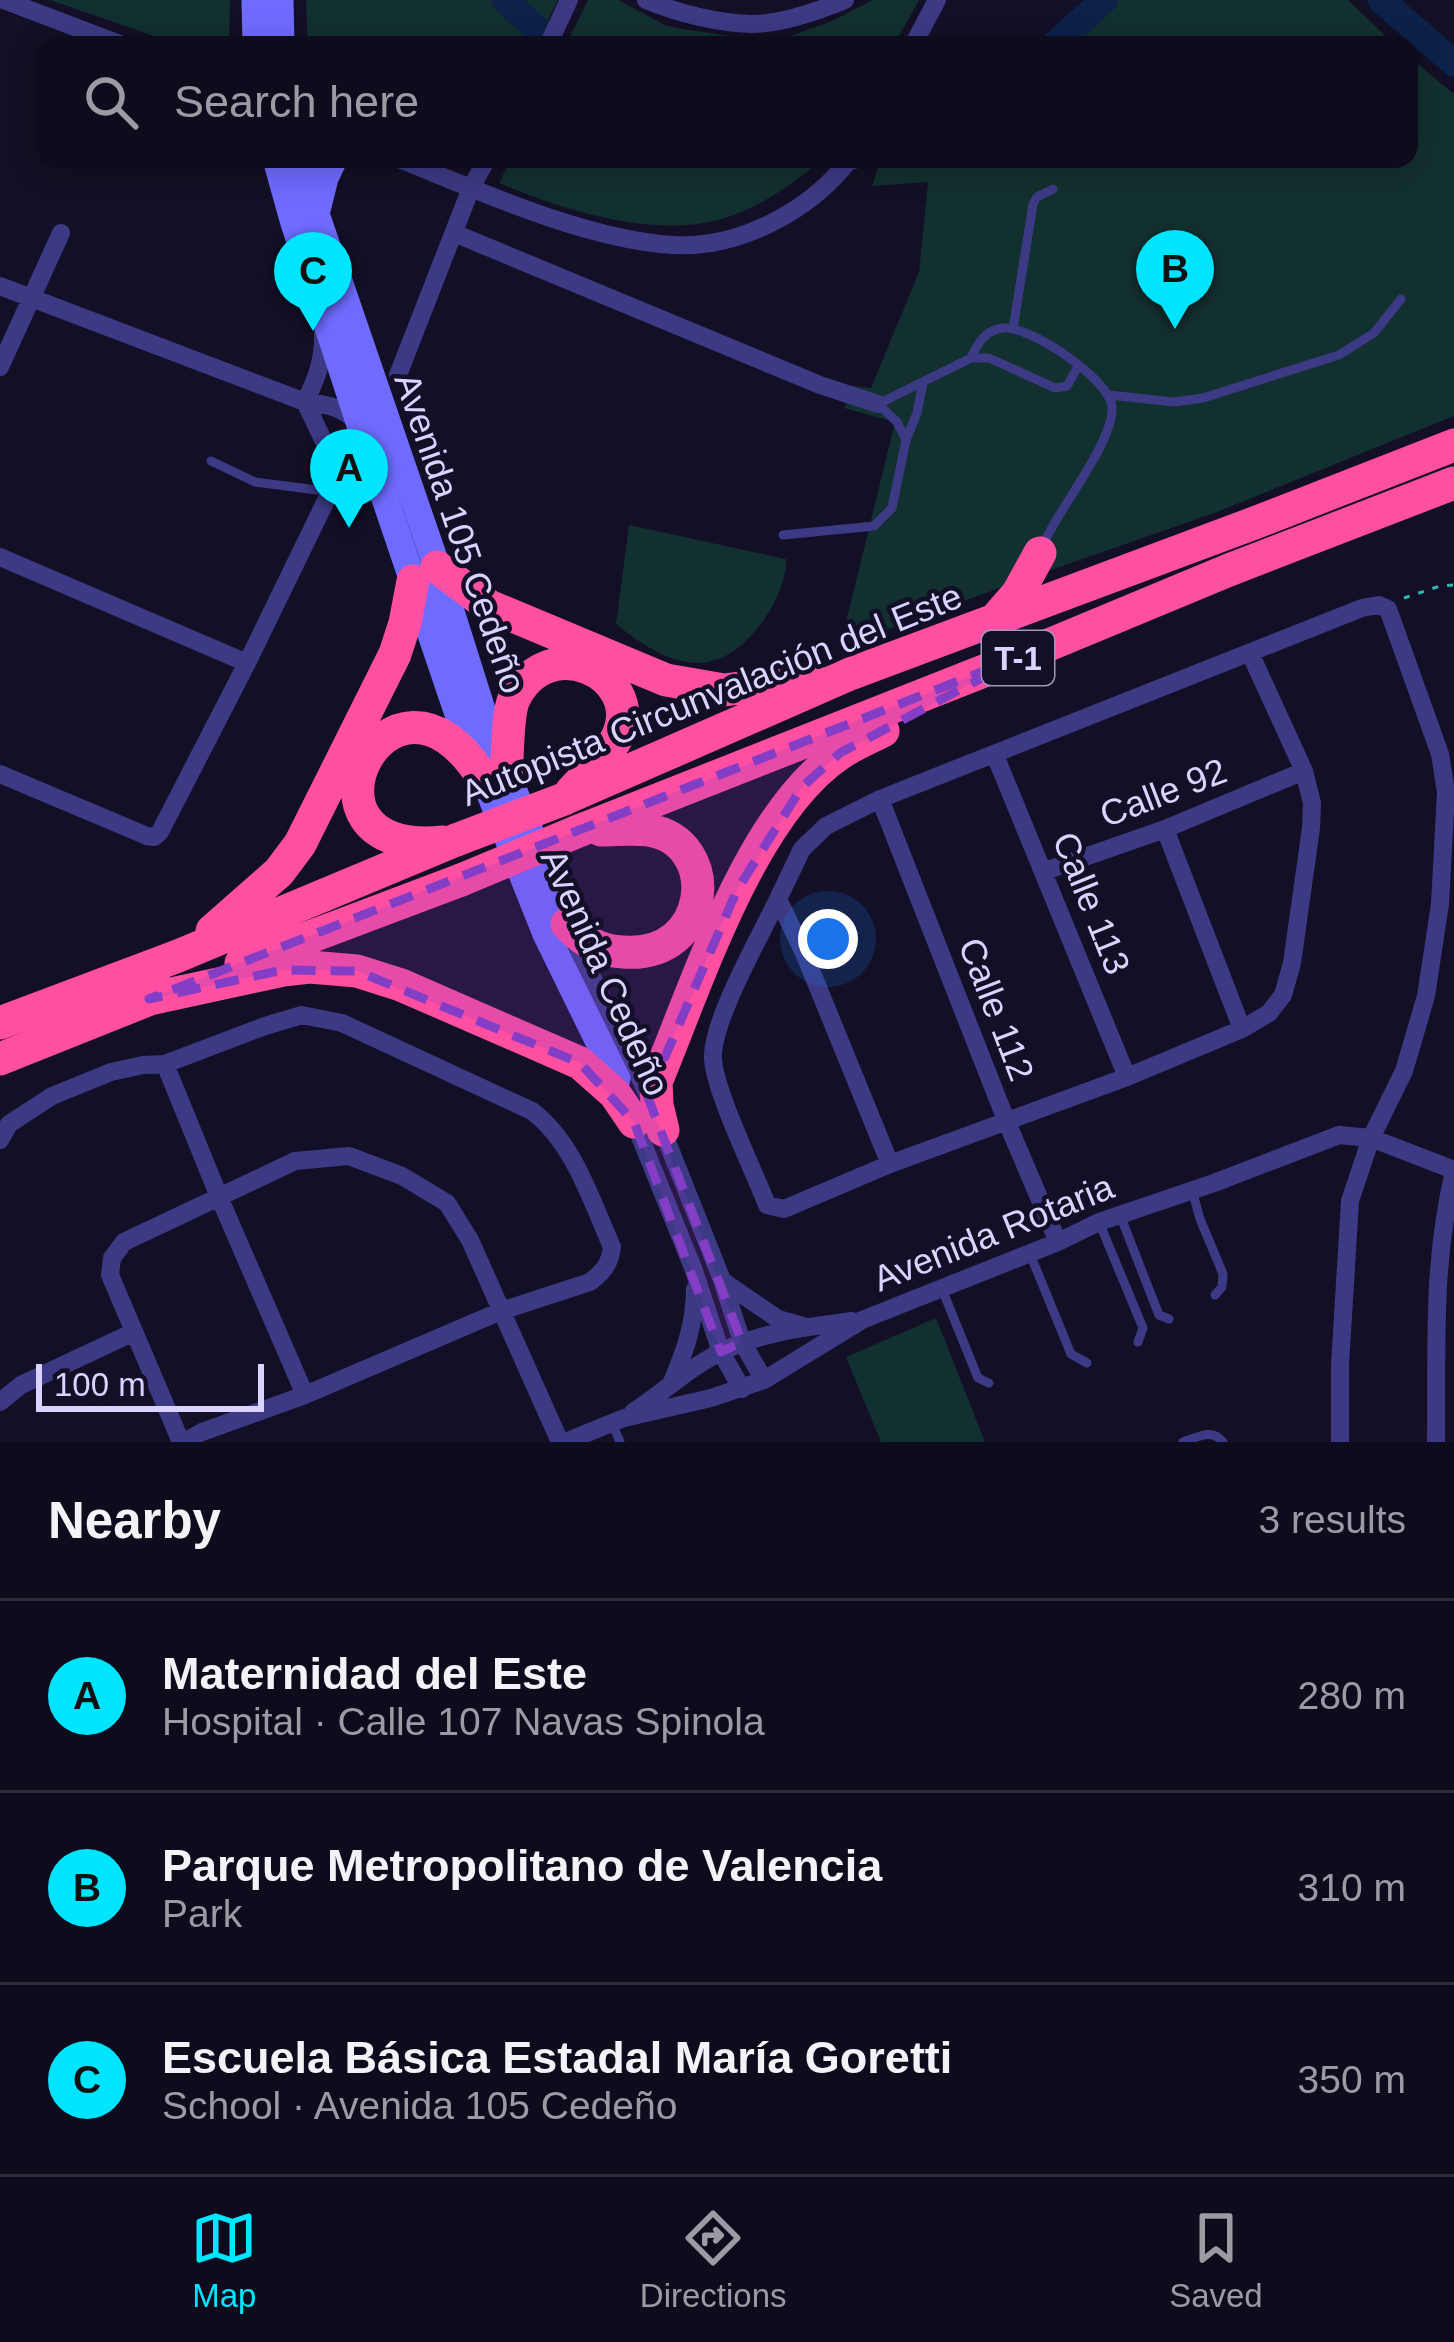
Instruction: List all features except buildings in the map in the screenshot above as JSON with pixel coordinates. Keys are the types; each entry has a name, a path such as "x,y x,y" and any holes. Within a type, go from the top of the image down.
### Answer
{"highway":[{"name":"Autopista Circunvalación del Este","path":"0,1023 564,800 850,674 1454,445"},
{"name":"T-1","path":"0,1059 1454,483"},
{"path":"1040,553 1041,570 1048,579 1075,590"},
{"path":"995,620 1018,593 1040,553"},
{"path":"178,956 254,896 300,844 395,653 425,574 666,680 724,690 850,674"},
{"path":"148,999 283,970 333,968 380,977 580,1063 648,1126 657,1105 656,1082 640,1068 771,827 802,787 840,753 1027,655"},
{"path":"456,840 410,843 386,836 368,821 358,801 357,778 366,754 385,736 404,729 428,729 451,739 494,776 518,693 542,667 564,663 600,676 619,696 623,718 618,736 564,800"},
{"path":"567,924 583,941 600,948 646,953 675,939 696,906 692,859 676,842 651,830 581,830"}],"main road":[{"path":"255,0 256,36"},
{"path":"280,0 281,36"},
{"name":"Avenida 105 Cedeño","path":"278,168 360,425 484,716 494,776 567,924"},
{"name":"Avenida 105 Cedeño","path":"303,168 425,574"},
{"path":"316,214 330,168"},
{"name":"Avenida Cedeño","path":"494,776 546,934 640,1068"}],"street":[{"path":"4,0 98,36"},
{"path":"552,36 569,0"},
{"path":"646,0 752,24 802,16 845,0"},
{"path":"918,36 935,3"},
{"path":"421,168 547,215 620,237 676,246 757,230 817,194 842,168"},
{"path":"398,375 482,168"},
{"path":"0,367 61,233"},
{"path":"454,233 820,385 878,404"},
{"path":"0,286 305,402 328,404 360,425"},
{"path":"305,402 324,352 322,308"},
{"path":"0,774 147,836 160,832 338,478 305,402"},
{"path":"0,557 247,663"},
{"path":"1250,653 1304,771 1312,803 1292,963 1283,994 1268,1013 1242,1029 1127,1077 890,1164 784,1209 767,1205 712,1059 717,1030 778,899 802,850 826,826 880,800 1362,608 1379,605 1388,609 1440,754 1446,792 1441,904 1426,997 1404,1071 1371,1138 1350,1201 1340,1442"},
{"name":"Calle 113","path":"995,755 1127,1077"},
{"name":"Calle 92","path":"1045,871 1165,829 1304,771"},
{"name":"Calle 112","path":"880,800 1058,1242"},
{"path":"1165,829 1242,1029"},
{"path":"778,899 890,1164"},
{"name":"Avenida Cedeño","path":"567,924 640,1068 648,1126 693,1268 721,1352 742,1389"},
{"path":"0,1140 9,1124 52,1096 111,1072 165,1064 302,1016 341,1023 532,1111 550,1125 567,1149 612,1247 601,1274 590,1282 501,1311 305,1395 183,1442 110,1275 112,1258 124,1242 295,1161 349,1156 402,1176 447,1203 470,1240 501,1311 563,1442"},
{"path":"165,1064 305,1395"},
{"name":"Avenida Cedeño","path":"648,1126 722,1280 742,1342 764,1381"},
{"name":"Avenida Rotaria","path":"563,1442 764,1381 862,1320 1099,1222 1339,1135 1371,1138 1454,1172"},
{"path":"1436,1442 1438,1257 1454,1172"},
{"path":"672,1382 694,1319 693,1268"},
{"path":"722,1280 767,1312 808,1327"},
{"path":"619,1428 672,1382 742,1342 862,1320"},
{"path":"0,1402 21,1384 134,1332"}],"lane":[{"path":"1013,328 1033,204 1052,189"},
{"path":"1109,395 1174,402 1203,398 1318,362 1363,341 1401,299"},
{"path":"970,358 986,334 1013,328 1063,353 1109,395 1112,414 1104,438 1040,553"},
{"path":"906,440 897,422 878,404 970,358 989,358 1055,388 1067,386 1079,365"},
{"path":"783,535 863,528 883,520 892,508 923,383"},
{"path":"212,461 255,482 332,492"},
{"path":"1192,1190 1223,1274 1222,1287 1215,1295"},
{"path":"1120,1215 1159,1315 1169,1319"},
{"path":"1099,1222 1143,1328 1138,1342"},
{"path":"1030,1253 1071,1354 1087,1363"},
{"path":"942,1288 979,1378 989,1383"},
{"path":"1184,1442 1208,1433 1223,1442"}],"path":[{"path":"1388,609 1395,601 1454,585"}],"highlighted area":[{"path":"1027,654 840,753 802,787 737,890 665,1057 637,1069 742,1342 721,1352 634,1122 580,1063 357,971 283,970 149,999"}],"green space":[{"path":"50,0 230,0 229,36 154,36"},
{"path":"306,0 558,0 540,36 308,36"},
{"path":"588,0 618,0 667,26 731,36 570,36"},
{"path":"873,0 919,0 899,36 791,36"},
{"path":"1103,0 1348,0 1386,36 1061,36"},
{"path":"1418,64 1454,94 1454,416 1217,512 840,647 895,422 844,408 853,386 871,388 919,272 928,182 872,186 878,168 1418,168"},
{"path":"506,168 810,168 746,210 692,225 606,218 499,183"},
{"path":"629,525 786,559 782,584 768,614 746,641 710,661 674,659 636,639 616,624"},
{"path":"936,1318 985,1442 881,1442 846,1357"}],"waterway":[{"path":"505,0 544,36"},
{"path":"1064,36 1104,0"},
{"path":"1381,0 1454,63"}],"place":[{"name":"Parque Metropolitano de Valencia","path":"1175,329"},
{"name":"Escuela Básica Estadal María Goretti","path":"313,331"},
{"name":"Maternidad del Este","path":"349,528"}]}
